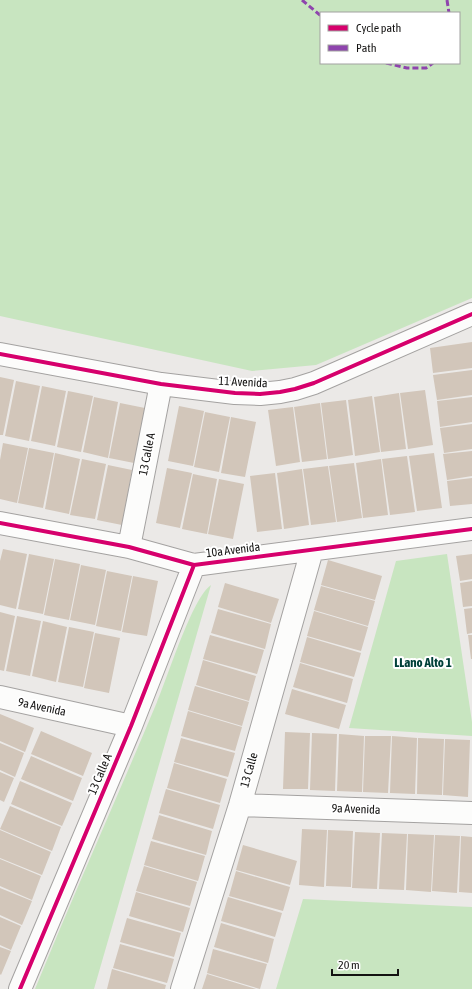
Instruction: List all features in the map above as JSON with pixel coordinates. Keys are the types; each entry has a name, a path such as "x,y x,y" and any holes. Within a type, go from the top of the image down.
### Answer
{"street":[{"name":"11 Avenida","path":"0,354 161,384 235,393 270,393 295,389 314,383 472,314"},
{"name":"13 Calle A","path":"129,547 161,384"},
{"name":"10a Avenida","path":"0,523 129,547 194,565 472,529"},
{"name":"13 Calle","path":"182,989 240,805 312,550"},
{"name":"13 Calle A","path":"20,989 130,726 194,565"},
{"name":"9a Avenida","path":"0,697 130,726"},
{"name":"9a Avenida","path":"240,805 472,813"}],"green space":[{"path":"0,0 472,0 472,298 316,365 252,371 0,316"},
{"path":"447,554 472,722 472,736 349,728 396,561"},
{"path":"211,585 94,989 35,989 157,702 188,621 196,605"},
{"path":"303,899 472,907 472,989 276,989"}],"building":[{"path":"472,342 472,368 433,373 430,348"},
{"path":"472,370 472,395 437,400 433,375"},
{"path":"0,377 14,380 3,435 0,435"},
{"path":"16,381 40,386 29,441 5,436"},
{"path":"42,386 66,391 55,446 31,441"},
{"path":"425,390 433,445 408,449 400,393"},
{"path":"68,391 93,396 81,452 57,447"},
{"path":"399,393 406,449 381,452 374,397"},
{"path":"372,396 380,452 355,456 348,400"},
{"path":"94,397 118,402 108,458 83,452"},
{"path":"472,397 472,422 440,427 437,401"},
{"path":"346,400 353,455 328,459 321,403"},
{"path":"120,403 145,408 134,463 109,458"},
{"path":"320,403 327,459 302,462 294,407"},
{"path":"179,406 204,411 193,466 168,461"},
{"path":"293,407 300,462 276,466 268,410"},
{"path":"205,412 230,417 219,472 194,467"},
{"path":"231,417 256,422 245,477 221,473"},
{"path":"472,424 472,449 444,453 440,428"},
{"path":"3,443 28,448 17,503 0,499 0,460"},
{"path":"29,448 54,453 43,508 18,503"},
{"path":"472,451 472,476 447,480 443,454"},
{"path":"55,453 80,459 69,514 45,509"},
{"path":"434,453 442,508 417,511 409,456"},
{"path":"407,456 415,512 390,515 382,459"},
{"path":"82,459 106,464 95,519 70,515"},
{"path":"381,459 388,515 363,518 356,463"},
{"path":"354,463 362,518 337,522 329,466"},
{"path":"108,465 132,470 122,525 97,520"},
{"path":"328,466 336,522 311,525 303,469"},
{"path":"167,468 192,473 180,528 156,523"},
{"path":"302,469 309,525 284,529 277,473"},
{"path":"275,473 282,529 257,532 250,476"},
{"path":"193,474 217,479 207,534 182,529"},
{"path":"472,478 472,504 450,506 447,481"},
{"path":"219,479 244,484 233,539 208,534"},
{"path":"3,549 27,554 16,609 0,605 0,561"},
{"path":"29,554 54,559 43,614 18,609"},
{"path":"472,554 472,579 460,581 456,556"},
{"path":"55,559 80,564 69,620 44,615"},
{"path":"328,560 382,576 375,600 321,585"},
{"path":"81,565 106,570 95,625 70,620"},
{"path":"107,571 132,576 121,631 96,626"},
{"path":"133,576 158,581 147,636 122,632"},
{"path":"472,581 472,606 463,607 460,583"},
{"path":"225,583 279,599 271,623 218,607"},
{"path":"321,586 375,601 368,626 314,610"},
{"path":"472,608 472,633 467,634 464,609"},
{"path":"218,609 271,624 265,649 211,633"},
{"path":"314,611 368,627 361,651 307,636"},
{"path":"0,612 15,616 4,671 0,670"},
{"path":"17,616 41,621 30,676 6,671"},
{"path":"43,621 67,627 56,682 32,676"},
{"path":"69,627 94,632 83,687 58,682"},
{"path":"95,633 120,638 109,693 84,688"},
{"path":"210,635 264,650 257,674 203,659"},
{"path":"468,635 472,635 472,659 471,659"},
{"path":"307,637 361,653 354,677 300,662"},
{"path":"203,660 256,676 249,701 196,685"},
{"path":"300,663 353,679 347,703 293,687"},
{"path":"195,686 249,702 242,726 188,710"},
{"path":"292,689 346,705 339,729 285,714"},
{"path":"188,711 242,727 235,751 181,736"},
{"path":"0,714 34,728 25,752 0,741"},
{"path":"41,731 92,753 83,776 31,754"},
{"path":"285,732 310,733 308,789 283,789"},
{"path":"312,733 337,734 335,791 310,790"},
{"path":"339,734 364,736 362,792 337,791"},
{"path":"365,736 391,736 388,793 363,792"},
{"path":"392,736 417,738 415,794 390,793"},
{"path":"181,738 235,753 228,777 174,762"},
{"path":"418,738 444,739 442,795 417,794"},
{"path":"445,739 470,740 468,797 443,795"},
{"path":"0,743 24,753 15,777 0,770"},
{"path":"31,756 82,778 73,801 21,779"},
{"path":"174,763 227,779 220,803 167,788"},
{"path":"0,772 14,778 4,802 0,800"},
{"path":"20,781 72,803 62,826 11,804"},
{"path":"166,789 220,805 213,829 159,813"},
{"path":"10,806 61,827 52,851 0,829"},
{"path":"159,815 212,831 206,855 152,839"},
{"path":"302,829 327,830 324,887 299,885"},
{"path":"0,830 51,852 42,875 0,858"},
{"path":"328,830 353,831 351,887 326,886"},
{"path":"355,832 380,833 377,889 352,888"},
{"path":"382,833 407,834 404,890 379,889"},
{"path":"408,834 434,835 431,892 406,890"},
{"path":"435,835 460,836 457,893 432,891"},
{"path":"461,836 472,837 472,893 459,892"},
{"path":"151,841 205,856 198,881 144,865"},
{"path":"243,845 297,861 290,885 236,870"},
{"path":"0,859 41,876 32,900 0,886"},
{"path":"144,866 197,882 190,906 136,891"},
{"path":"236,871 290,887 283,911 229,896"},
{"path":"0,888 32,901 22,925 0,915"},
{"path":"136,892 190,908 183,932 129,916"},
{"path":"228,897 282,913 275,937 221,921"},
{"path":"0,917 21,926 11,950 0,945"},
{"path":"127,918 181,933 174,957 120,942"},
{"path":"221,923 274,939 268,963 214,947"},
{"path":"120,944 174,959 167,983 113,968"},
{"path":"0,947 11,951 1,975 0,974"},
{"path":"213,949 267,964 260,989 207,973"},
{"path":"112,969 166,985 165,989 107,989"},
{"path":"207,974 256,989 202,989"}],"marked path":[{"path":"302,0 320,15"},
{"path":"447,0 449,12"},
{"path":"390,64 407,68 426,68 432,64"}],"cycle path":[{"path":"0,354 161,384 235,393 260,394 295,389 314,383 472,314"},
{"path":"0,523 129,547 194,565 472,529"},
{"path":"20,989 131,726 194,565"}],"district":[{"name":"LLano Alto 1","path":"423,662"}]}
